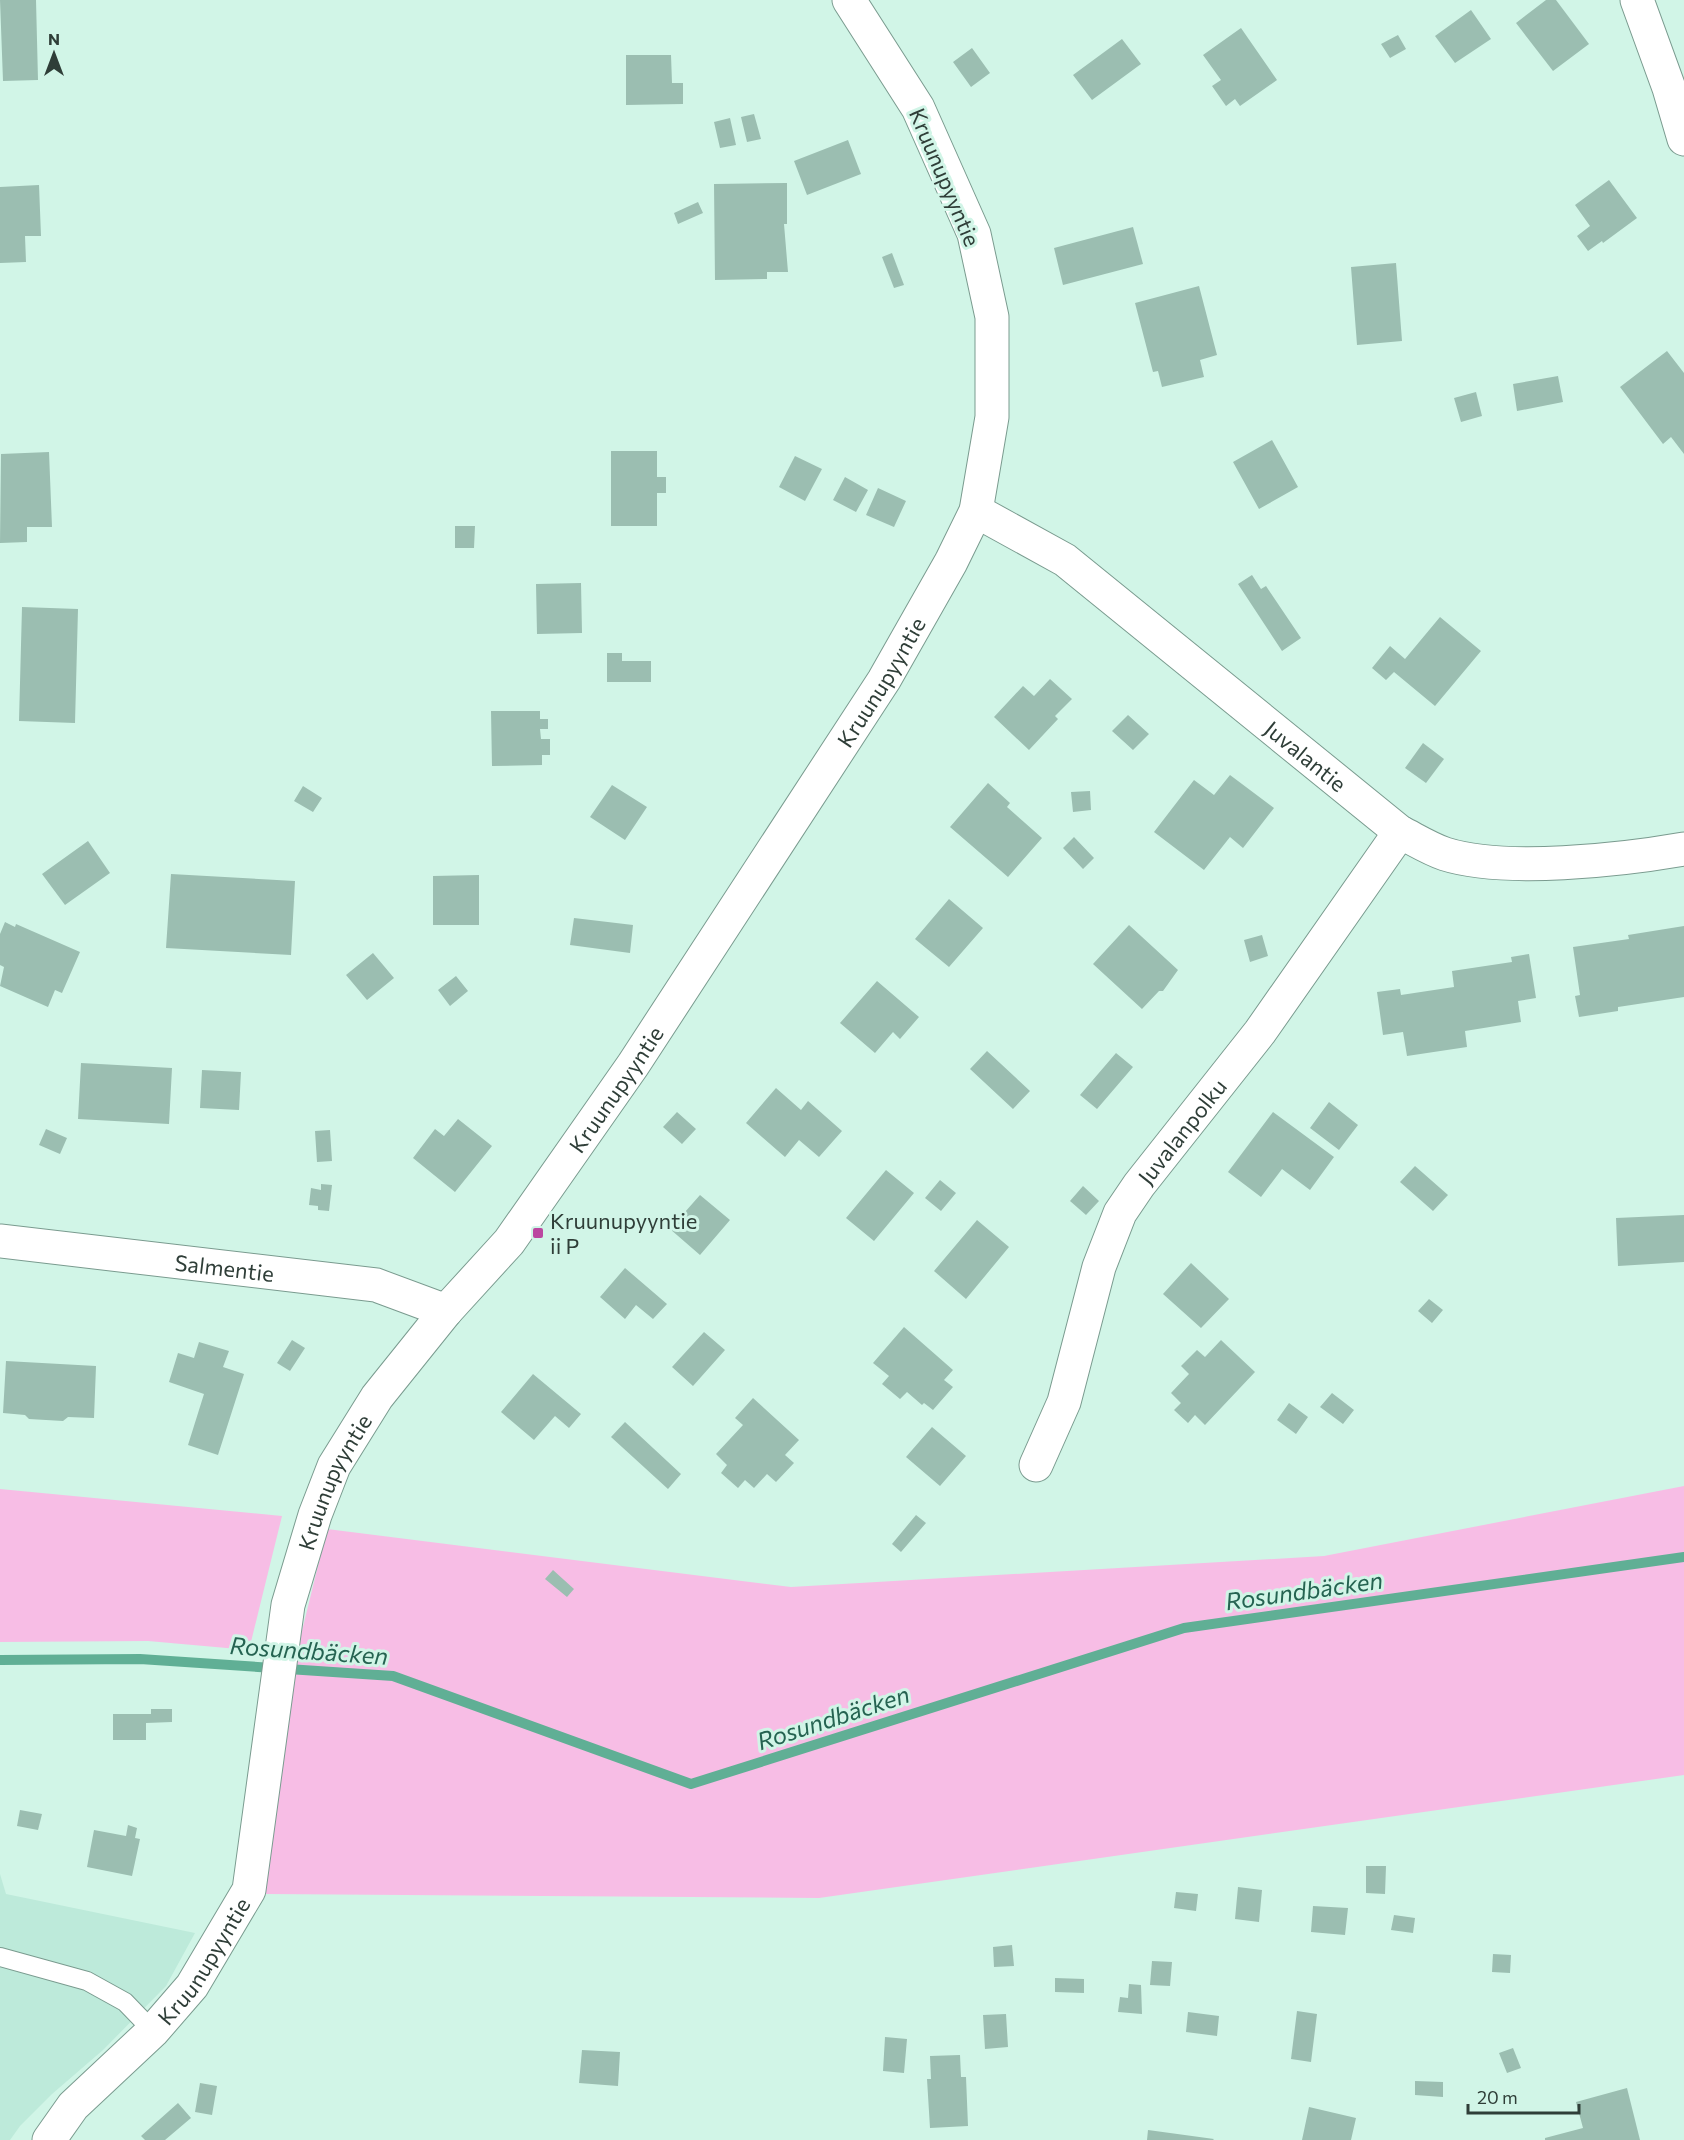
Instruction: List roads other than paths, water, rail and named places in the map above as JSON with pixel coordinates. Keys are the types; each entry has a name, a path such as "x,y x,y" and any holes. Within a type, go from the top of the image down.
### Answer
{"street":[{"name":"Kruunupyyntie","path":"49,2140 73,2106 153,2031 192,1986 249,1890 282,1634 288,1605 315,1515 334,1466 377,1397 446,1311 508,1242 633,1065 884,680 951,562 976,511 992,417 992,317 974,234 918,108 849,0"},
{"path":"1636,0 1669,88 1684,139"},
{"name":"Juvalantie","path":"976,511 1065,560 1400,832 1444,854 1483,863 1589,860 1684,849"},
{"name":"Juvalanpolku","path":"1036,1465 1064,1402 1099,1266 1120,1213 1139,1185 1260,1032 1400,832"},
{"name":"Salmentie","path":"0,1241 376,1285 446,1311"}],"lane":[{"path":"0,1957 87,1982 125,2002 153,2031"}],"waterway":[{"name":"Rosundbäcken","path":"0,1660 140,1659 393,1676 691,1784 1184,1628 1684,1557"}],"place":[{"name":"Kruunupyyntie ii P","path":"538,1233"}]}
